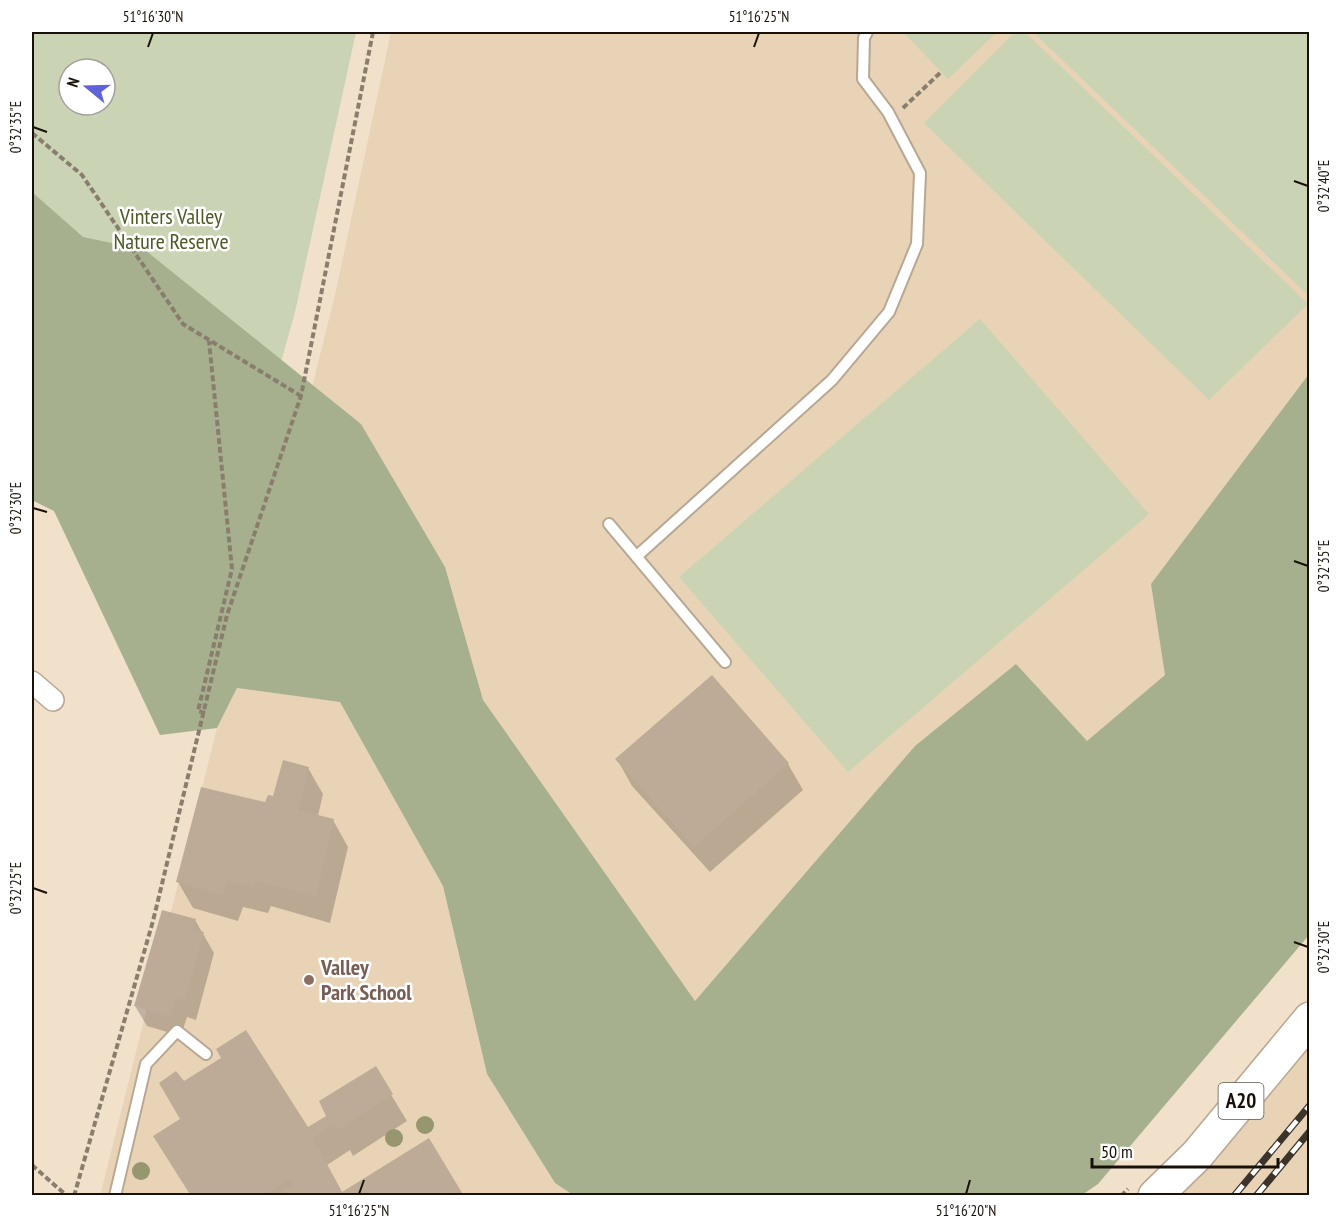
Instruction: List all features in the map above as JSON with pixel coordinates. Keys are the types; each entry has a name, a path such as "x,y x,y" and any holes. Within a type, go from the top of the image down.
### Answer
{"main road":[{"name":"A20","path":"1155,1196 1197,1155 1310,1019"}],"street":[{"path":"32,682 53,700"}],"lane":[{"path":"637,556 832,380 889,312 917,244 920,172 890,116 863,79 864,38 867,32"},
{"path":"609,524 725,662"},
{"path":"115,1196 146,1064 177,1031 206,1054"}],"path":[{"path":"74,1196 153,921 227,615 301,396 373,32"},
{"path":"890,116 913,102 941,72"},
{"path":"32,134 82,175 183,324 301,396"},
{"path":"205,713 198,711 232,569 209,341"},
{"path":"32,1165 68,1196"}],"shaded area":[{"path":"391,32 1309,32 1309,873 687,1195 345,708 443,886 487,1074 555,1183 573,1195 100,1196 217,728 237,688 335,295"},
{"path":"1309,1046 1309,1195 1170,1195"}],"green space":[{"name":"Vinters Valley Nature Reserve","path":"32,32 356,32 295,312 185,706 54,511 32,500"},
{"path":"903,32 997,32 948,79"},
{"path":"1015,32 1025,32 1308,304 1209,400 924,123"},
{"path":"1033,32 1309,32 1309,296"},
{"path":"32,192 83,237 145,250 361,424 445,567 483,700 695,1001 915,746 1016,664 1087,741 1165,675 1151,584 1309,374 1309,935 1098,1184 1082,1195 573,1195 555,1183 487,1074 443,886 340,702 237,688 217,728 160,735 54,511 32,500"},
{"path":"980,319 1149,514 848,772 679,577"}],"building":[{"path":"712,675 789,763 694,847 615,759"},
{"path":"283,760 309,767 298,810 334,819 316,897 256,881 254,888 228,881 223,895 176,882 201,787 265,802 268,795 273,796"},
{"path":"162,910 196,919 193,930 204,932 185,1001 176,998 170,1017 134,1006"},
{"path":"246,1030 308,1127 326,1116 319,1101 376,1066 393,1094 337,1130 334,1124 313,1138 342,1192 429,1138 464,1196 278,1196 293,1184 289,1179 263,1196 191,1196 153,1136 180,1119 159,1083 176,1071 184,1081 221,1058 216,1049"}],"railway":[{"path":"1234,1196 1310,1105"},
{"path":"1256,1196 1310,1131"}],"place":[{"name":"Valley Park School","path":"309,980"}]}
